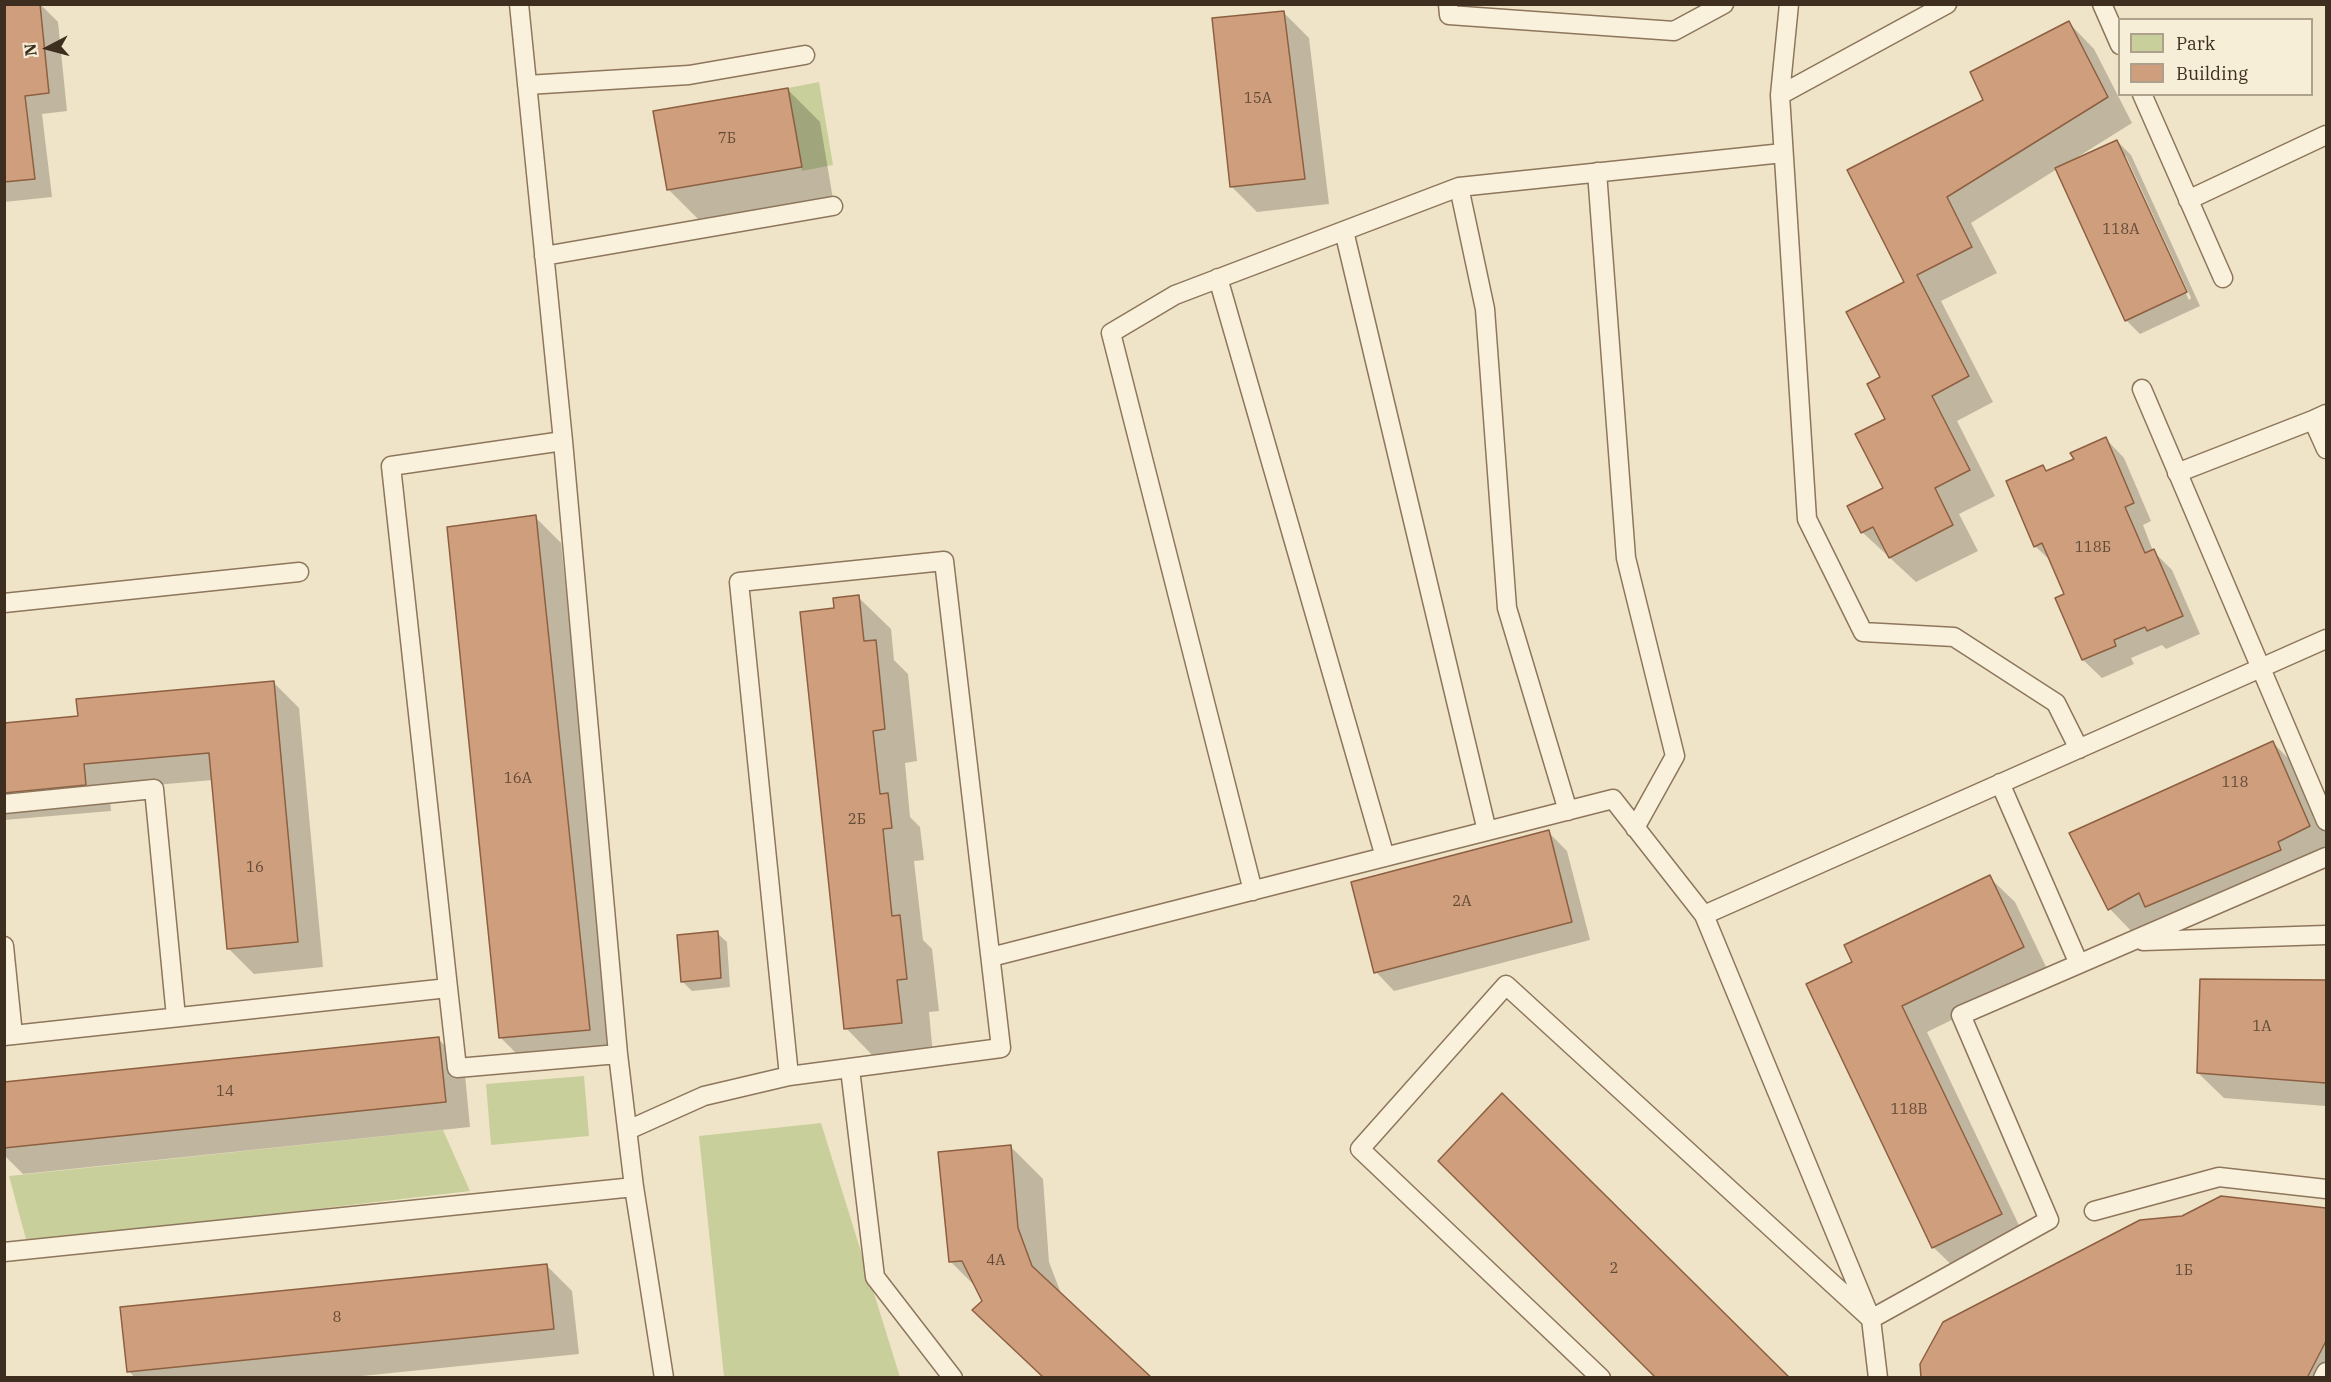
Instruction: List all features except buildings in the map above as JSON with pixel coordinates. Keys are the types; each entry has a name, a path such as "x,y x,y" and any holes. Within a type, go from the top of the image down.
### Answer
{"lane":[{"path":"519,4 563,441 618,1054 634,1187 664,1377"},
{"path":"1448,4 1449,15 1674,31 1724,4"},
{"path":"1789,4 1780,95 1807,519 1863,632 1954,637 2055,703 2079,749"},
{"path":"1780,95 1947,4"},
{"path":"2102,4 2118,40"},
{"path":"527,85 689,75 805,55"},
{"path":"2143,96 2223,278"},
{"path":"2188,200 2326,135"},
{"path":"1252,891 1111,333 1175,295 1459,187 1784,153"},
{"path":"1597,172 1626,558 1675,756 1635,828"},
{"path":"1459,187 1485,309 1507,608 1568,811"},
{"path":"544,256 833,206"},
{"path":"1344,231 1487,831"},
{"path":"1218,278 1385,857"},
{"path":"2142,389 2326,821"},
{"path":"2177,473 2320,417 2326,449"},
{"path":"563,441 392,466 457,1068 618,1054"},
{"path":"628,1131 704,1096 789,1076 1001,1048 944,561 739,582 789,1076"},
{"path":"4,603 299,572"},
{"path":"1704,915 2326,639"},
{"path":"2000,783 2079,964"},
{"path":"4,804 154,789 176,1017"},
{"path":"991,957 1613,800 1704,915 1871,1319 1878,1377"},
{"path":"1871,1319 2049,1220 1961,1015 2326,857"},
{"path":"2132,941 2326,935"},
{"path":"4,946 9,1036 448,988"},
{"path":"1600,1377 1360,1149 1506,985 1871,1319"},
{"path":"850,1069 875,1277 953,1377"},
{"path":"2094,1211 2218,1177 2326,1189"},
{"path":"4,1252 634,1187"},
{"path":"2323,1377 2326,1372"}],"green space":[{"path":"819,82 833,165 802,171 788,88"},
{"path":"584,1076 589,1136 491,1145 486,1084"},
{"path":"821,1123 900,1377 724,1377 699,1136"},
{"path":"443,1130 470,1191 27,1243 9,1176"}]}
